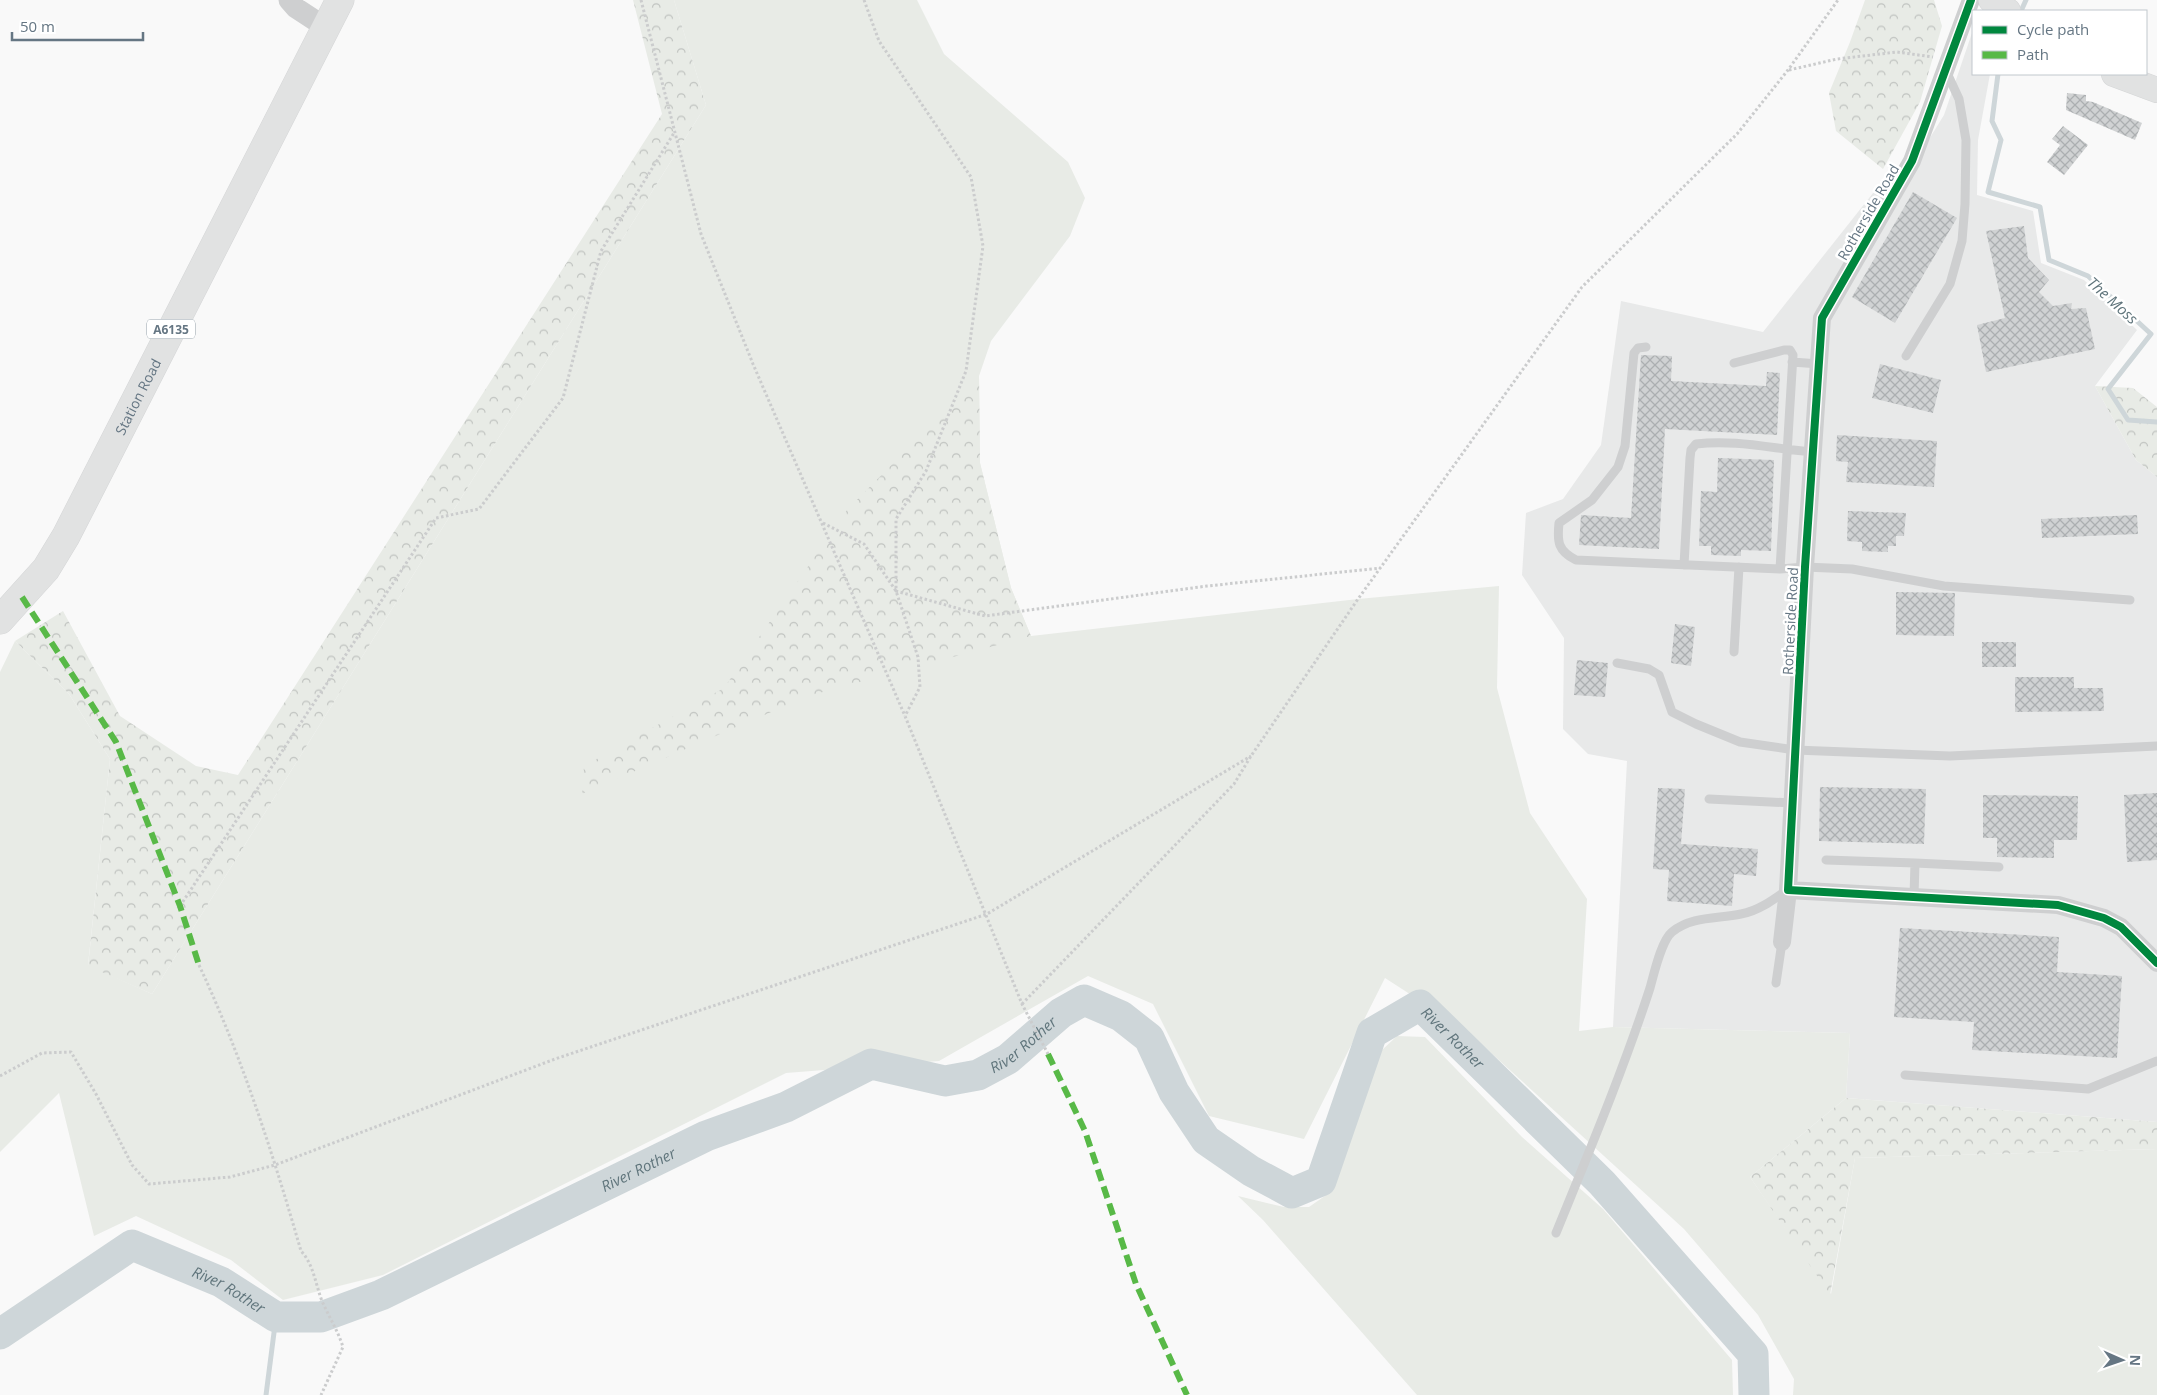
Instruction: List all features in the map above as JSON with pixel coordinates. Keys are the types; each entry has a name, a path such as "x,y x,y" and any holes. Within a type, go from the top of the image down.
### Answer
{"main road":[{"name":"A6135","path":"325,27 340,0"},
{"path":"1991,0 2006,10"},
{"name":"Station Road","path":"0,620 46,570 66,536 325,27"},
{"path":"2117,75 2157,90"}],"street":[{"path":"289,0 296,8 325,27"},
{"name":"Rotherside Road","path":"1782,942 1788,890 1805,567 1822,318 1912,161 1971,0"},
{"path":"1788,890 2058,905 2082,910 2104,918 2120,927 2142,945 2157,963"}],"lane":[{"path":"1906,356 1950,284 1962,241 1966,140 1958,99 1948,65"},
{"path":"1646,347 1638,348 1634,353 1625,446 1618,467 1592,500 1559,523 1559,545 1566,555 1576,560 1780,569 1805,567 1860,571 1944,586 2130,600"},
{"path":"1734,363 1767,353 1790,350 1793,355 1780,569"},
{"path":"1792,362 1819,364"},
{"path":"1684,565 1690,458 1696,444 1708,442 1813,452"},
{"path":"1734,652 1739,567"},
{"path":"1618,663 1649,669 1659,675 1672,712 1740,742 1795,750 1950,756 2157,746"},
{"path":"1709,800 1792,803"},
{"path":"1826,860 1998,867"},
{"path":"1914,896 1915,864"},
{"path":"1556,1232 1602,1121 1670,934 1683,924 1703,919 1742,914 1768,904 1788,890"},
{"path":"1776,983 1782,942"},
{"path":"1906,1075 2088,1089 2157,1061"}],"path":[{"path":"641,0 701,234 753,364 987,914 1022,1004 1048,1054"},
{"path":"864,0 878,40 971,177 982,246 966,371 926,471 896,519 896,591"},
{"path":"1022,1004 1234,784 1251,756 1381,568 1582,287 1737,134 1788,70 1838,0"},
{"path":"1788,70 1837,60 1897,52 1948,65"},
{"path":"180,906 436,518 479,509 563,398 601,252 674,132"},
{"path":"822,523 864,544 896,591 918,658 920,687 904,716"},
{"path":"896,591 985,616 1207,586 1381,568"},
{"path":"0,1076 42,1053 71,1052 96,1094 132,1165 149,1184 230,1177 275,1164 555,1059 987,914 1251,756"},
{"path":"199,965 225,1021 275,1164 301,1251 310,1261 322,1302 338,1332 342,1347 321,1395"}],"shaded area":[{"path":"1972,33 1972,75 1990,75 1978,140 1977,195 2033,211 2041,263 2084,280 2137,330 2095,386 2136,460 2157,477 2157,1122 1846,1098 1850,1033 1613,1027 1627,761 1588,754 1563,729 1564,638 1522,575 1526,513 1563,499 1601,445 1621,301 1763,332 1877,188 1910,170 1944,115"}],"green space":[{"path":"633,0 674,0 706,105 152,994 88,966 110,759 69,694 15,641 63,611 120,716 196,766 238,775 662,114"},
{"path":"674,0 917,0 944,54 1068,162 1085,198 1070,236 991,341 979,376 980,463 1011,588 1031,636 1358,599 1499,586 1497,688 1530,813 1587,899 1579,1031 1613,1027 1850,1033 1846,1098 1750,1177 1831,1294 1855,1158 2157,1149 2157,1395 1793,1395 1794,1379 1758,1315 1684,1229 1467,1031 1385,978 1304,1139 1209,1116 1153,1004 1088,976 939,1061 786,1073 383,1275 283,1300 231,1260 136,1216 94,1236 59,1093 0,1152 0,672 15,641 69,694 110,759 88,965 152,994 706,105"},
{"path":"1865,0 1934,0 1942,26 1920,102 1883,169 1836,131 1829,93"},
{"path":"979,376 980,463 1011,588 1031,636 808,696 582,794 584,766 724,688 847,510"},
{"path":"2095,386 2133,388 2157,407 2157,477 2136,460"},
{"path":"1397,1036 1425,1037 1522,1137 1603,1209 1732,1360 1733,1395 1417,1395 1263,1220 1238,1196 1284,1207 1309,1207 1332,1191 1381,1051"},
{"path":"1846,1098 2157,1122 2157,1149 1855,1158 1830,1295 1750,1177"}],"building":[{"path":"2067,93 2086,95 2086,101 2093,102 2142,123 2135,140 2066,110"},
{"path":"2063,126 2088,145 2064,175 2047,162 2060,145 2052,139"},
{"path":"1913,192 1957,218 1895,323 1852,297"},
{"path":"2024,226 2028,258 2049,280 2039,292 2053,306 2072,303 2071,309 2086,308 2095,349 1986,372 1977,325 2005,318 1986,231"},
{"path":"1641,355 1672,356 1671,381 1766,386 1767,372 1780,373 1777,435 1665,429 1659,549 1579,545 1581,515 1631,518"},
{"path":"1880,364 1941,380 1933,413 1872,398"},
{"path":"1837,435 1937,441 1934,487 1846,482 1848,462 1836,461"},
{"path":"1718,458 1774,460 1771,551 1741,550 1741,556 1711,555 1711,546 1699,546 1701,491 1717,492"},
{"path":"1848,511 1906,513 1904,536 1896,536 1896,546 1888,546 1888,552 1862,551 1862,542 1847,541"},
{"path":"2137,515 2138,534 2042,538 2041,519"},
{"path":"1896,592 1955,593 1954,636 1896,635"},
{"path":"1675,624 1695,627 1691,666 1671,663"},
{"path":"1982,642 2016,642 2016,667 1982,667"},
{"path":"1577,660 1608,663 1605,697 1574,695"},
{"path":"2015,677 2074,677 2074,688 2103,688 2104,711 2015,712"},
{"path":"1820,787 1926,789 1924,844 1819,841"},
{"path":"1658,788 1685,789 1681,844 1758,849 1756,876 1734,874 1732,906 1667,901 1669,870 1653,869"},
{"path":"2157,793 2157,860 2127,862 2124,795"},
{"path":"1983,795 2078,796 2077,840 2054,840 2054,858 1997,857 1997,838 1983,838"},
{"path":"1900,928 2059,937 2057,972 2122,976 2117,1058 1972,1050 1974,1022 1894,1017"}],"waterway":[{"name":"The Moss","path":"2021,10 2026,0"},
{"name":"The Moss","path":"1998,75 1992,121 2001,140 1988,192 2040,207 2049,260 2088,276 2151,334 2108,389 2128,420 2157,422"},
{"name":"River Rother","path":"0,1334 132,1245 221,1282 276,1317 321,1317 381,1295 706,1136 786,1107 871,1064 945,1081 978,1075 1008,1059 1061,1013 1084,1000 1121,1016 1149,1038 1174,1092 1206,1140 1251,1171 1292,1193 1321,1181 1372,1033 1420,1005 1602,1183 1753,1354 1754,1395"},
{"path":"266,1395 276,1317"}],"marked path":[{"path":"22,597 116,742 180,906 199,965"},
{"path":"1048,1054 1085,1131 1136,1284 1187,1395"}],"cycle path":[{"path":"1971,0 1912,161 1822,318 1805,567 1788,890 2058,905 2104,918 2121,927 2157,963"}]}
